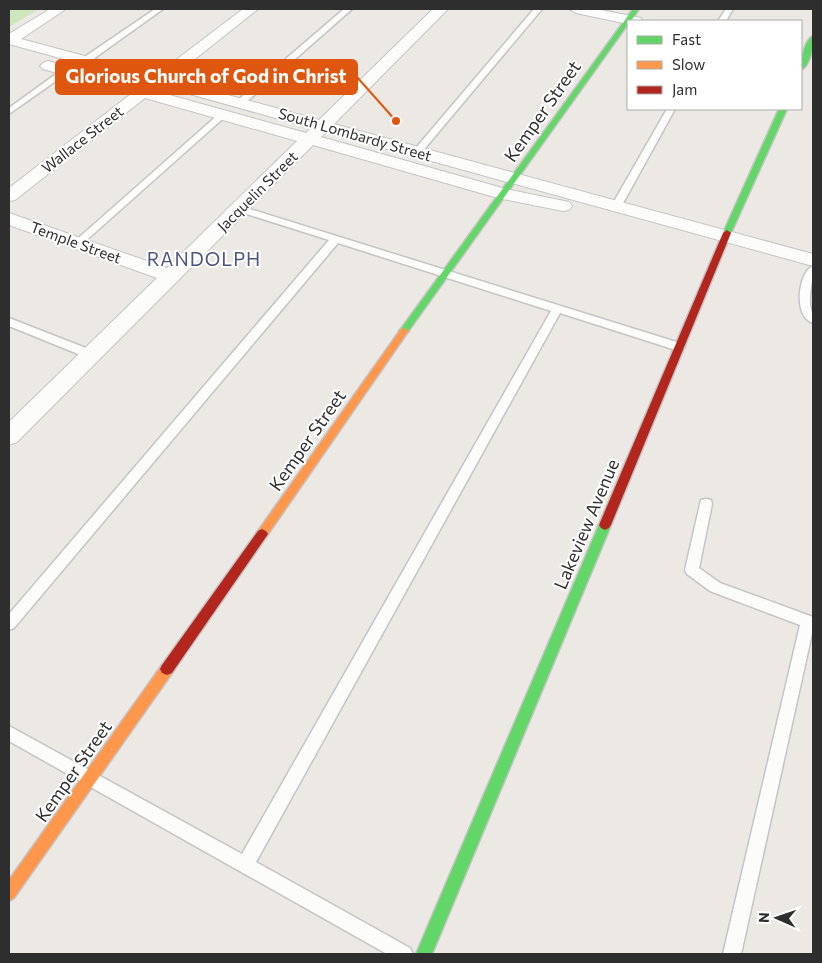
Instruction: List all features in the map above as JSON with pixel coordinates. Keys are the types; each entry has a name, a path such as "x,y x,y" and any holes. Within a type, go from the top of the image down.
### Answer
{"street":[{"path":"9,45 59,9"},
{"name":"Wallace Street","path":"9,196 251,9"},
{"name":"Jacquelin Street","path":"9,436 441,9"},
{"path":"576,9 633,17"},
{"name":"Kemper Street","path":"9,893 445,274 627,25"},
{"path":"805,60 813,38"},
{"name":"South Lombardy Street","path":"9,45 86,60 158,79 813,260"},
{"name":"South Lombardy Street","path":"9,45 66,71 504,194 616,218 700,230"},
{"name":"Lakeview Avenue","path":"424,954 679,347 782,110"},
{"name":"Temple Street","path":"9,219 170,276"}],"lane":[{"path":"86,60 158,9"},
{"path":"241,102 348,9"},
{"path":"418,151 538,9"},
{"path":"723,20 729,9"},
{"path":"9,112 66,71"},
{"path":"617,205 670,110"},
{"path":"78,243 223,115"},
{"path":"240,209 679,347"},
{"path":"9,624 335,240"},
{"path":"813,269 804,299 806,312 813,318"},
{"path":"245,866 557,310"},
{"path":"9,322 92,355"},
{"path":"706,504 692,570 715,587 811,622 732,954"},
{"path":"9,733 404,954"}],"green space":[{"path":"9,9 39,9 9,27"}],"traffic: fast":[{"path":"628,20 636,9"},
{"path":"404,331 627,21"},
{"path":"802,66 813,38"},
{"path":"727,233 783,110"},
{"path":"424,954 605,525"}],"traffic: slow":[{"path":"262,534 404,331"},
{"path":"9,893 167,669"}],"traffic: jam":[{"path":"605,525 727,233"},
{"path":"167,669 262,534"}],"place":[{"name":"Glorious Church of God in Christ","path":"396,121"}],"district":[{"name":"RANDOLPH","path":"204,258"}]}
